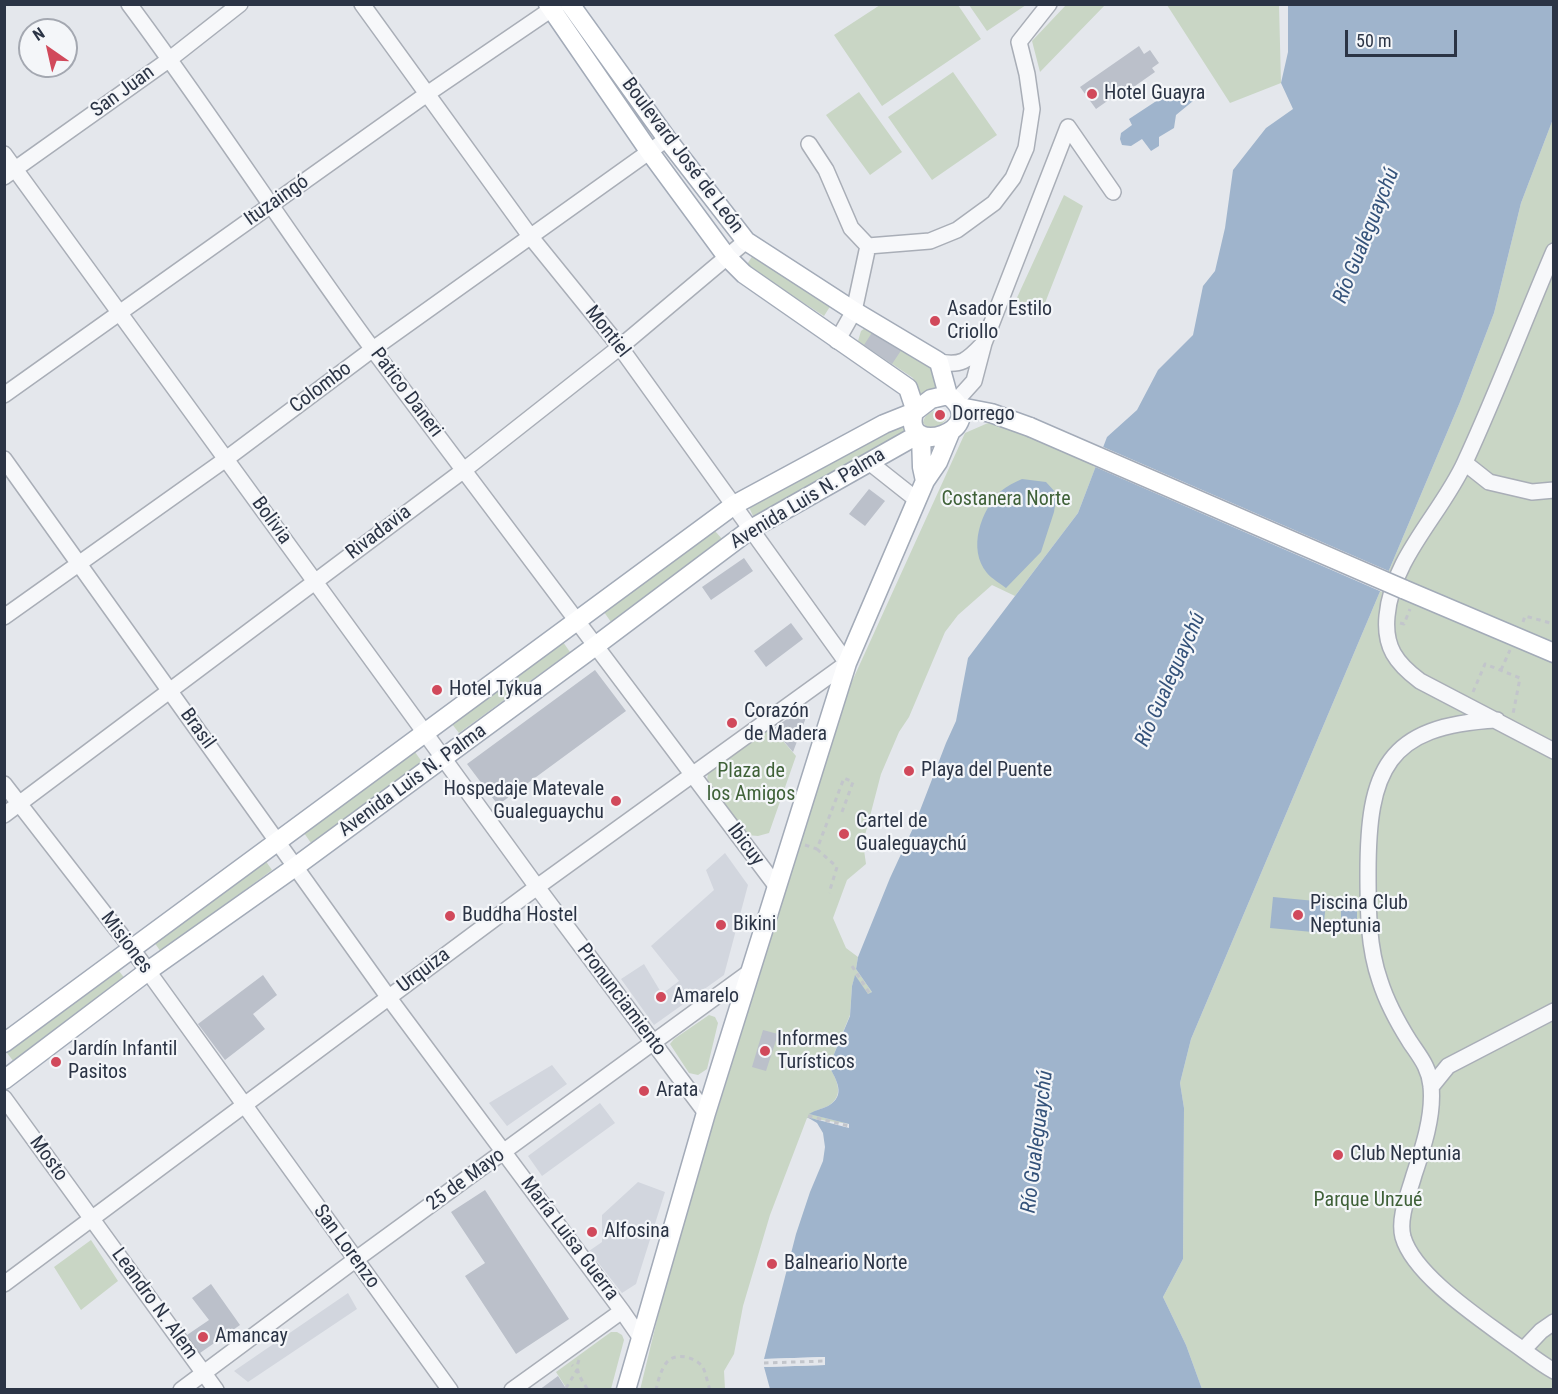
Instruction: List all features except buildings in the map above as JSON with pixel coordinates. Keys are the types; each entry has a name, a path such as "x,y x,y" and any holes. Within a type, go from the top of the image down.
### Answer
{"main road":[{"name":"Boulevard José de León","path":"570,4 667,139 746,241 939,363"},
{"name":"Boulevard José de León","path":"553,6 649,151 727,257 744,274 908,388 915,411"},
{"path":"626,1389 706,1113 847,663 925,481 938,462 950,433 960,418 939,363"},
{"path":"950,433 937,438 920,435 913,428 912,419 915,411 931,399 955,401 1030,427 1554,653"},
{"name":"Avenida Luis N. Palma","path":"4,1043 734,505 884,424 915,411"},
{"path":"920,435 925,481"},
{"name":"Avenida Luis N. Palma","path":"4,1080 148,971 296,867 751,529 920,435"}],"street":[{"name":"Patico Daneri","path":"129,4 373,349 575,622 692,774"},
{"name":"San Juan","path":"10,173 170,59 240,4"},
{"name":"Montiel","path":"362,4 530,236 620,347 847,663"},
{"path":"868,246 930,241 957,230 994,202 1013,178 1026,148 1032,109 1028,74 1019,42 1049,4"},
{"name":"Ituzaingó","path":"4,395 553,6"},
{"path":"955,401 974,381 984,343 1068,127 1113,192"},
{"name":"Colombo","path":"4,617 667,139"},
{"path":"809,144 826,170 851,228 868,246"},
{"name":"Bolivia","path":"4,154 10,173 120,313 537,887"},
{"name":"Rivadavia","path":"4,815 464,470 620,347 746,241"},
{"path":"837,340 854,311 868,246"},
{"path":"1554,251 1465,463 1399,571 1387,614 1387,638 1399,664 1420,681 1468,704 1554,751"},
{"path":"939,363 962,363 984,343"},
{"name":"Brasil","path":"4,459 389,998"},
{"path":"869,462 917,500"},
{"path":"1465,463 1489,482 1532,492 1554,490"},
{"name":"Urquiza","path":"4,1284 537,887 847,663"},
{"path":"1448,694 1457,705 1459,712 1459,718 1455,724"},
{"path":"1504,723 1455,724 1437,728 1416,737 1398,752 1384,770 1375,790 1370,820 1368,884 1371,946 1380,981 1393,1013 1427,1066 1431,1087 1431,1110 1403,1217 1403,1236 1412,1256 1435,1282 1462,1306 1554,1371"},
{"name":"Ibicuy","path":"692,774 777,887"},
{"name":"Misiones","path":"4,784 132,949 243,1105"},
{"name":"Pronunciamiento","path":"537,887 706,1113"},
{"name":"25 de Mayo","path":"181,1389 751,971"},
{"name":"María Luisa Guerra","path":"389,998 640,1338"},
{"path":"1431,1087 1448,1066 1554,1011"},
{"path":"1427,1066 1448,1066"},
{"name":"Mosto","path":"4,1098 92,1219"},
{"name":"San Lorenzo","path":"243,1105 450,1389"},
{"name":"Leandro N. Alem","path":"92,1219 216,1389"},
{"path":"512,1389 622,1311"},
{"path":"1523,1350 1541,1331 1554,1322"}],"path":[{"path":"1525,616 1554,624"},
{"path":"1468,704 1485,664 1520,678 1504,723"},
{"path":"817,849 844,778 853,782 842,812"},
{"path":"801,843 817,849 837,867 829,893"},
{"path":"852,966 870,993"},
{"path":"808,1116 849,1126"},
{"path":"582,1356 577,1363 577,1370 587,1389"},
{"path":"656,1389 666,1363 673,1358 683,1357 693,1359 703,1368 710,1389"},
{"path":"764,1363 825,1361"},
{"path":"566,1388 577,1370"}],"shaded area":[{"path":"725,853 748,885 724,975 654,1025 621,979 644,964 662,994 679,981 651,946 714,890 706,870"},
{"path":"552,1065 567,1084 507,1126 489,1103"},
{"path":"600,1103 615,1123 542,1176 528,1156"},
{"path":"638,1182 665,1192 636,1284 622,1293 589,1251 602,1242 602,1215"},
{"path":"348,1293 357,1309 248,1382 234,1371"}],"green space":[{"path":"880,5 958,5 981,39 882,106 834,35"},
{"path":"969,5 1026,5 987,31"},
{"path":"1066,5 1105,5 1040,72 1032,41"},
{"path":"1167,5 1279,5 1281,83 1230,103"},
{"path":"953,72 997,135 932,180 888,117"},
{"path":"859,92 902,152 870,175 826,115"},
{"name":"Parque Unzué","path":"1553,119 1553,1389 1202,1389 1186,1345 1163,1297 1183,1259 1184,1108 1180,1083 1191,1039 1460,402 1494,313 1521,203"},
{"path":"1064,195 1083,206 1045,303 1015,302"},
{"path":"753,255 831,305 824,316 746,266"},
{"path":"869,325 930,362 941,390 921,397 913,378 858,341 861,331"},
{"path":"937,409 942,409 946,413 946,420 937,428 928,428 923,423 925,418"},
{"name":"Costanera Norte","path":"988,423 1015,431 1096,466 1078,513 1015,596 992,585 958,615 945,632 909,717 899,732 881,774 863,843 866,864 847,880 833,918 846,948 858,957 856,969 872,992 868,995 855,976 850,1015 829,1066 838,1087 837,1097 828,1106 810,1114 850,1124 807,1118 770,1215 743,1306 734,1354 724,1371 725,1389 640,1390 674,1250 849,688 965,433"},
{"path":"901,425 907,435 753,516 748,505"},
{"path":"715,531 723,540 611,622 604,612"},
{"path":"563,642 570,652 459,733 452,724"},
{"name":"Plaza de los Amigos","path":"771,727 796,756 769,833 758,836 747,835 707,782 708,772"},
{"path":"415,752 422,762 311,843 304,833"},
{"path":"265,860 272,870 161,952 154,942"},
{"path":"119,971 126,980 14,1062 7,1053"},
{"path":"709,1015 715,1017 718,1023 707,1069 698,1075 689,1073 670,1044"},
{"path":"91,1240 118,1281 81,1310 54,1267"},
{"path":"611,1332 622,1335 624,1340 611,1389 567,1389 556,1372"}],"water":[{"name":"Río Gualeguaychú","path":"1288,5 1553,5 1553,119 1521,203 1494,313 1460,402 1191,1039 1180,1083 1184,1108 1183,1259 1163,1297 1186,1345 1202,1389 770,1389 764,1367 825,1365 825,1357 764,1359 796,1234 823,1161 825,1147 823,1133 817,1123 807,1117 849,1128 849,1124 809,1114 834,1102 839,1092 829,1066 850,1016 855,975 868,994 872,992 856,969 858,957 956,721 968,658 1078,513 1107,437 1137,410 1158,370 1193,335 1203,286 1215,271 1225,228 1233,170 1266,128 1293,109 1281,83 1288,52"},
{"path":"1180,90 1190,93 1193,101 1176,115 1174,128 1159,137 1159,146 1151,151 1142,139 1131,146 1122,145 1121,133 1132,125 1129,119 1167,94 1170,97"},
{"path":"1022,479 1046,482 1057,494 1054,512 1041,552 1006,588 987,573 981,563 977,542 983,519 994,499 1003,489"},
{"name":"Piscina Club Neptunia","path":"1273,897 1326,902 1323,933 1270,928"},
{"path":"1341,899 1357,899 1357,927 1341,927"}],"pier":[{"path":"1101,446 1391,572 1382,592 1093,466"},
{"path":"825,1357 825,1365 764,1367 764,1364 822,1362 822,1360 764,1362 764,1359"}],"place":[{"name":"Hotel Guayra","path":"1092,94"},
{"name":"Asador Estilo Criollo","path":"935,321"},
{"name":"Dorrego","path":"940,415"},
{"name":"Hotel Tykua","path":"437,690"},
{"name":"Corazón de Madera","path":"732,723"},
{"name":"Playa del Puente","path":"909,771"},
{"name":"Hospedaje Matevale Gualeguaychu","path":"616,801"},
{"name":"Cartel de Gualeguaychú","path":"844,834"},
{"name":"Piscina Club Neptunia","path":"1298,915"},
{"name":"Buddha Hostel","path":"450,916"},
{"name":"Bikini","path":"721,925"},
{"name":"Amarelo","path":"661,997"},
{"name":"Informes Turísticos","path":"765,1051"},
{"name":"Jardín Infantil Pasitos","path":"56,1062"},
{"name":"Arata","path":"644,1091"},
{"name":"Club Neptunia","path":"1338,1155"},
{"name":"Alfosina","path":"592,1232"},
{"name":"Balneario Norte","path":"772,1264"},
{"name":"Amancay","path":"203,1337"}]}
